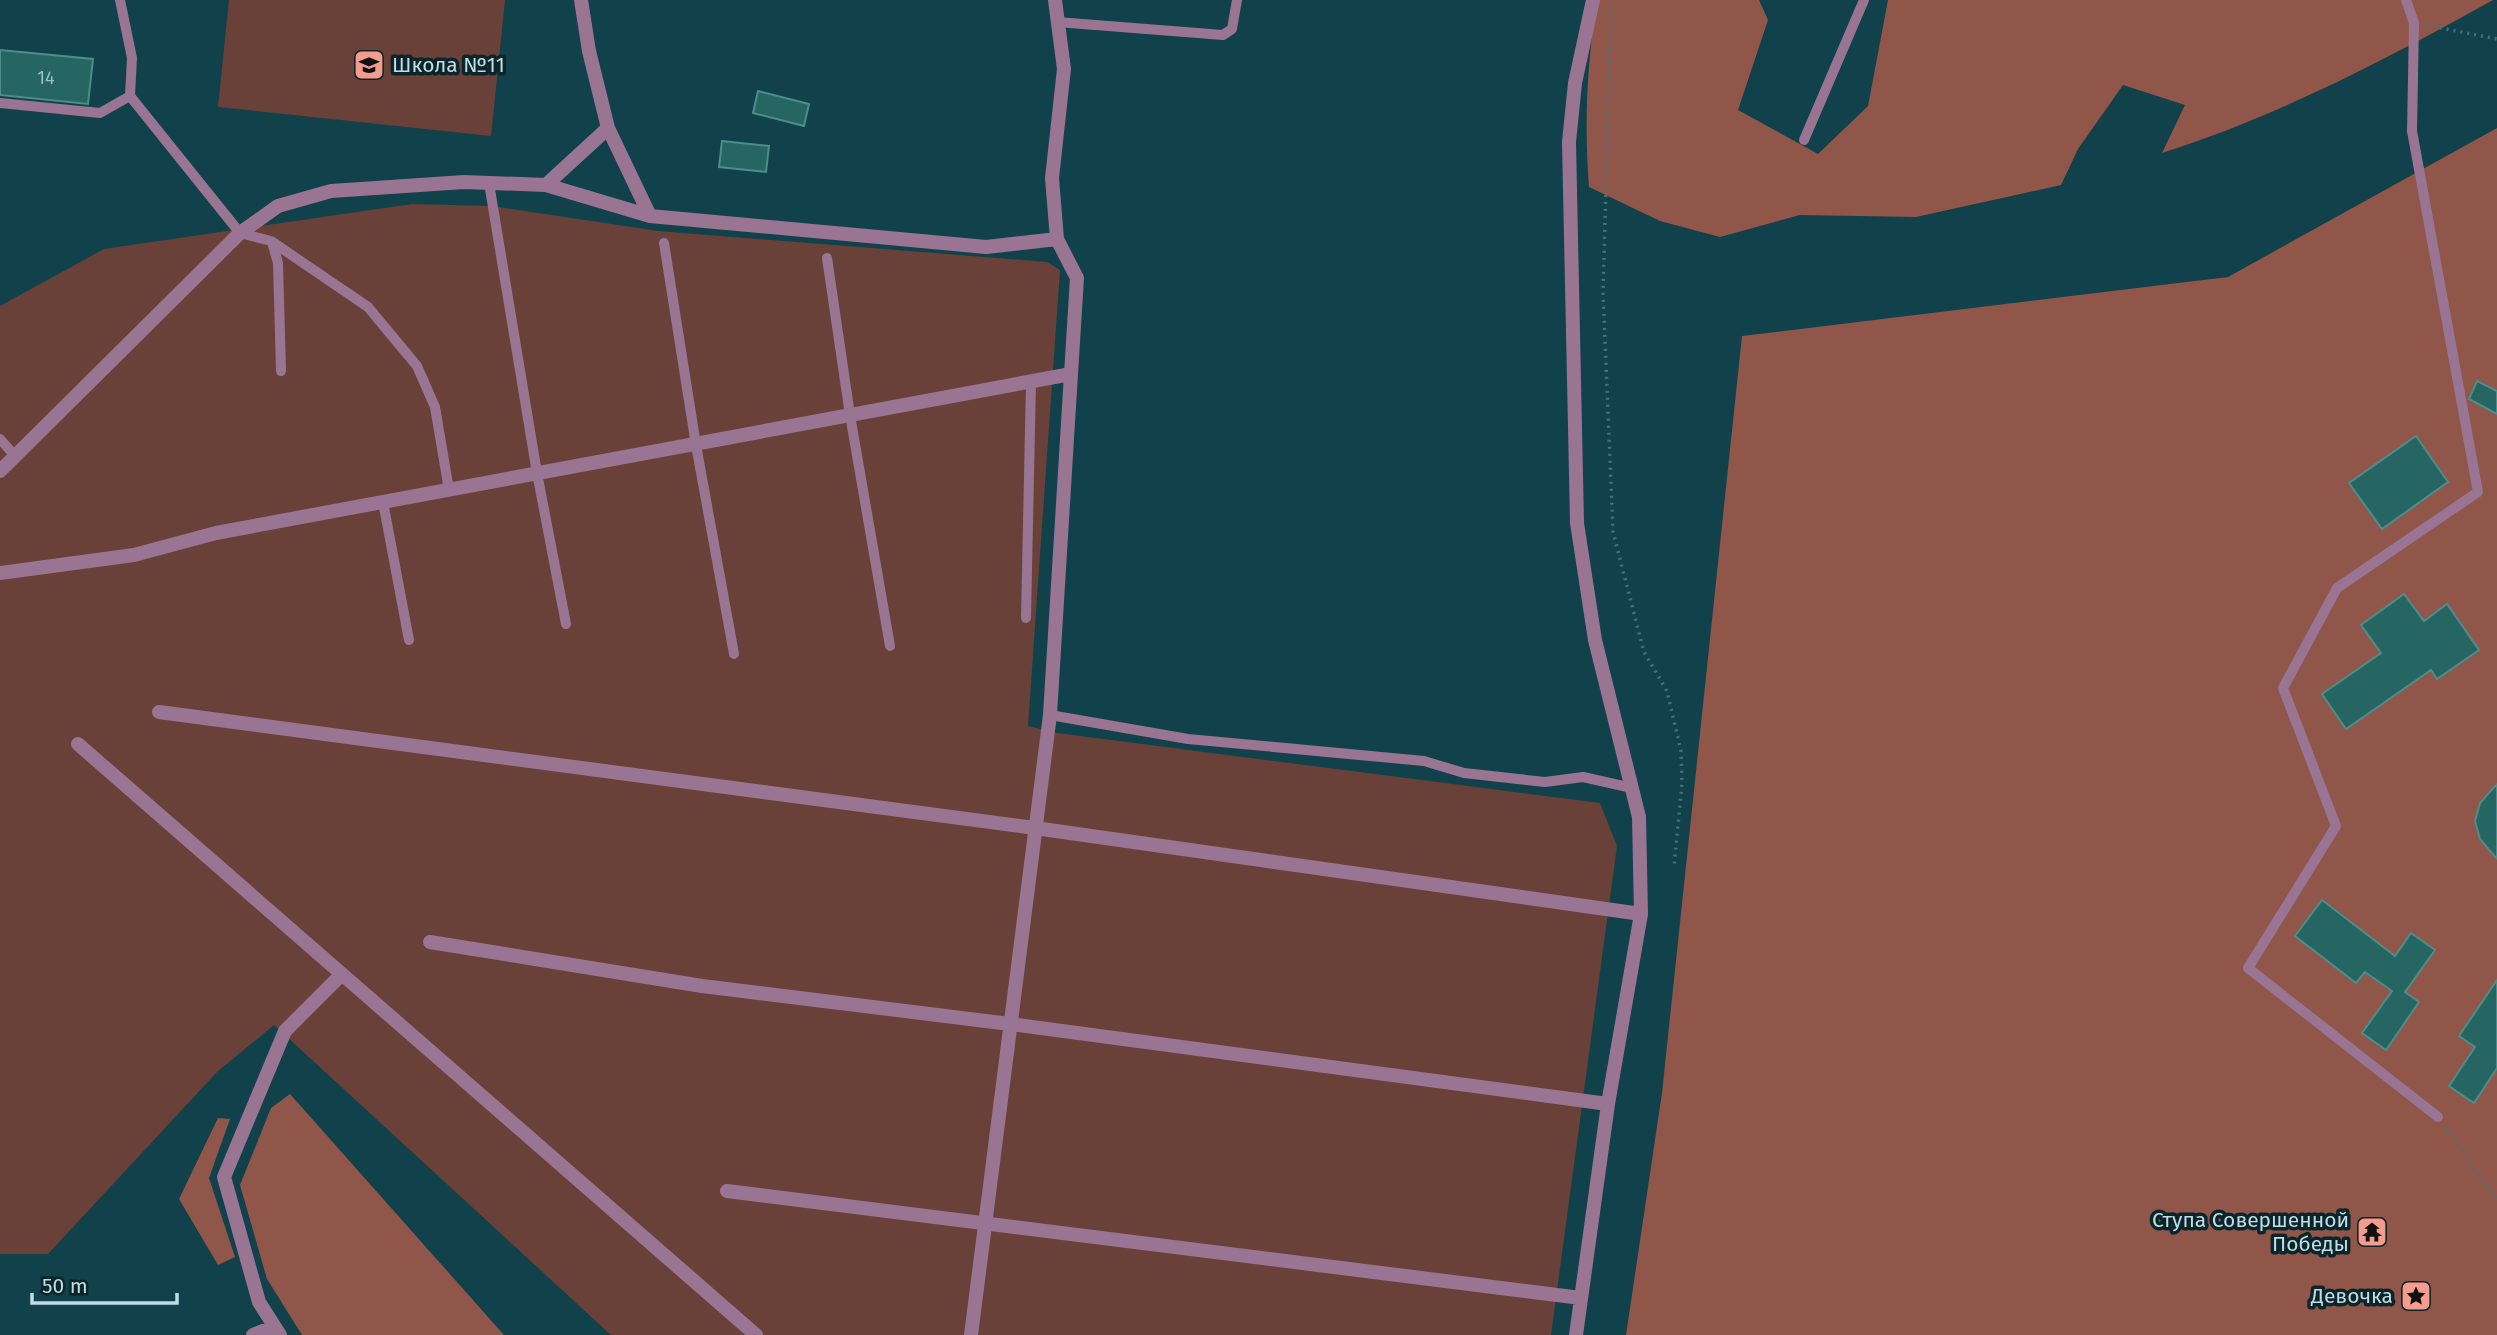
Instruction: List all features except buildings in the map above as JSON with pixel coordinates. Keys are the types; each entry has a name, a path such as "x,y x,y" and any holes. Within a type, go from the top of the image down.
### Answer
{"street":[{"path":"581,0 589,51 608,128 650,216"},
{"path":"971,1335 1049,715 1071,374 1077,278 1057,239 1052,178 1064,69 1055,0"},
{"path":"1576,1335 1608,1104 1641,914 1639,817 1595,640 1577,523 1569,142 1575,83 1593,0"},
{"path":"546,185 608,128"},
{"path":"0,471 240,233 278,206 331,191 489,183 546,185 650,216 986,247 1057,239"},
{"path":"0,573 134,555 216,533 1071,374"},
{"path":"159,712 1035,828 1641,914"},
{"path":"78,744 756,1335"},
{"path":"430,942 702,986 1608,1104"},
{"path":"253,1335 277,1331 259,1302 224,1177 285,1031 342,974"},
{"path":"727,1191 1581,1298"}],"lane":[{"path":"120,0 132,58 130,96 240,233 271,241 368,307 418,366 435,407 449,490"},
{"path":"1057,22 1223,35 1232,29 1237,0"},
{"path":"1804,140 1864,0"},
{"path":"2406,0 2414,23 2412,131 2478,492 2337,588 2283,688 2336,826 2248,968 2438,1117"},
{"path":"0,103 100,113 130,96"},
{"path":"489,183 537,473 566,624"},
{"path":"271,241 278,263 281,371"},
{"path":"664,243 696,445 734,654"},
{"path":"827,258 850,415 890,646"},
{"path":"1026,618 1031,382"},
{"path":"0,439 15,456"},
{"path":"383,502 409,640"},
{"path":"1049,715 1188,739 1424,761 1464,773 1545,782 1583,777 1632,788"}],"path":[{"path":"1611,0 1608,30 1603,292 1613,532 1644,652 1667,691 1681,751 1674,867"},
{"path":"2414,23 2459,29 2497,39"},
{"path":"2438,1117 2497,1200"}],"shaded area":[{"name":"Школа №11","path":"229,0 505,0 491,136 218,107"},
{"path":"1597,0 1759,0 1768,20 1738,110 1818,154 1868,106 1888,0 2493,0 2413,44 2290,104 2162,153 2185,105 2123,85 2078,149 2061,185 1916,217 1800,215 1720,237 1660,221 1589,187 1587,94"},
{"path":"2497,128 2497,1335 1626,1335 1662,1093 1742,336 2228,277"},
{"path":"412,204 491,206 658,231 1047,262 1060,270 1028,726 1057,733 1600,803 1617,846 1551,1335 611,1335 274,1025 217,1072 48,1254 0,1254 0,306 104,249"},
{"path":"290,1094 504,1335 302,1335 267,1279 240,1185 271,1108"},
{"path":"218,1118 230,1119 209,1178 235,1257 218,1265 179,1199"}],"place":[{"name":"Школа №11","path":"369,65"},
{"name":"Ступа Совершенной Победы","path":"2372,1232"},
{"name":"Девочка","path":"2416,1296"}]}
